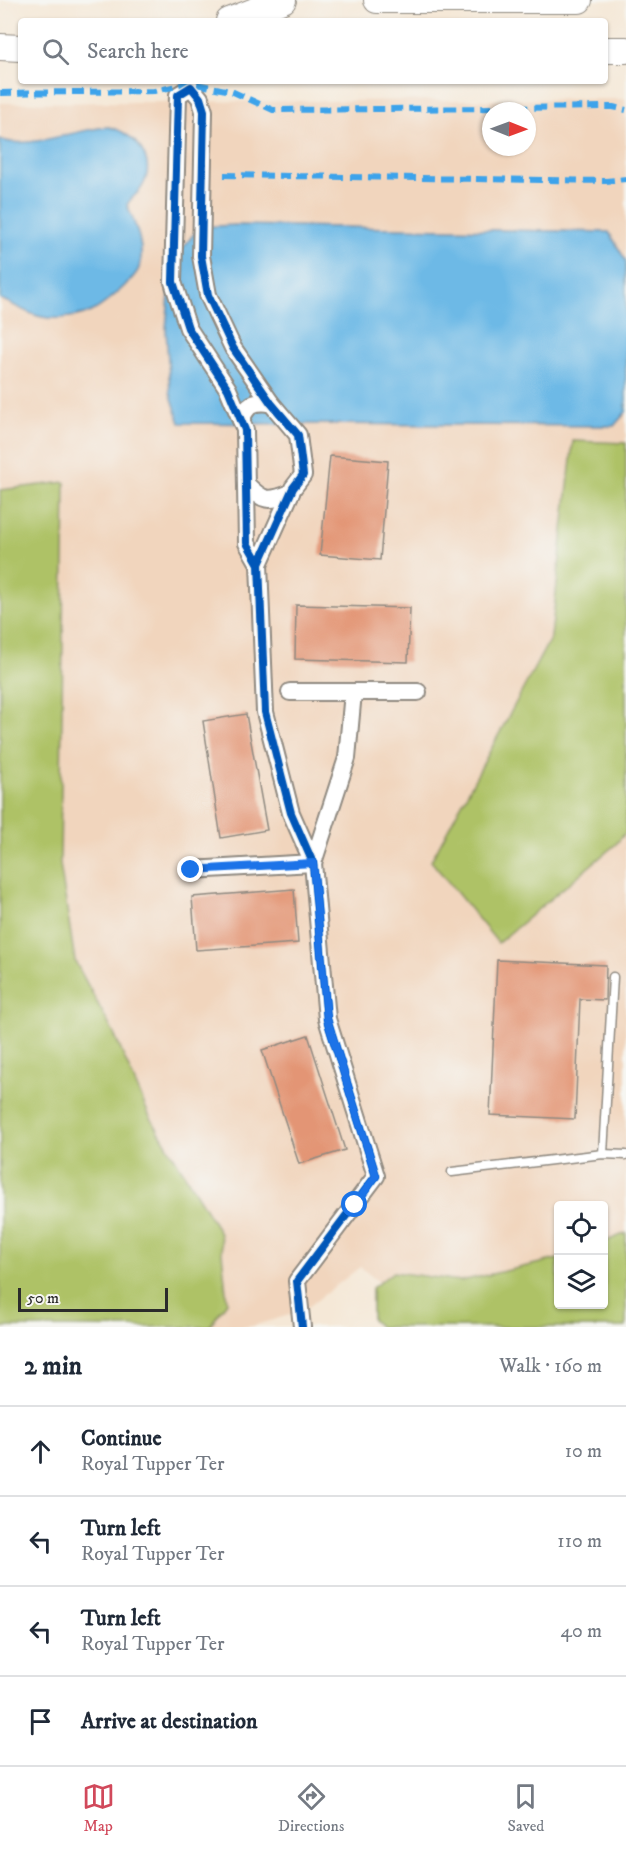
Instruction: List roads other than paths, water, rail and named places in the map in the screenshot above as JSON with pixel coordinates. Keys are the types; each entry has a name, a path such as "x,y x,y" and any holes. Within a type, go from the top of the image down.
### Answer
{"main road":[{"path":"237,18 283,0"},
{"path":"377,0 579,0"},
{"path":"0,47 18,48"},
{"path":"608,50 626,50"}],"street":[{"path":"259,564 247,543 245,430 228,389 188,327 172,282 178,95 191,84 200,98 204,111 201,256 208,295 233,348 271,403 298,435 303,475 291,494 259,564 265,712 291,813 313,863 327,1019 376,1176 297,1281 302,1327"},
{"path":"241,420 249,405 255,401 271,403"},
{"path":"246,484 262,498 276,500 291,494"},
{"path":"291,692 418,692"},
{"path":"313,863 347,758 353,692"},
{"path":"191,870 313,863"}],"lane":[{"path":"603,1154 613,977"},
{"path":"452,1172 603,1154 626,1155"}],"water":[{"path":"109,127 119,130 135,142 141,149 147,167 142,187 127,205 140,244 141,260 136,273 100,306 77,316 42,317 0,299 0,139 11,142 38,141"},
{"path":"235,225 609,232 626,261 626,412 614,426 180,423 170,392 166,329 172,262 199,227"}]}
